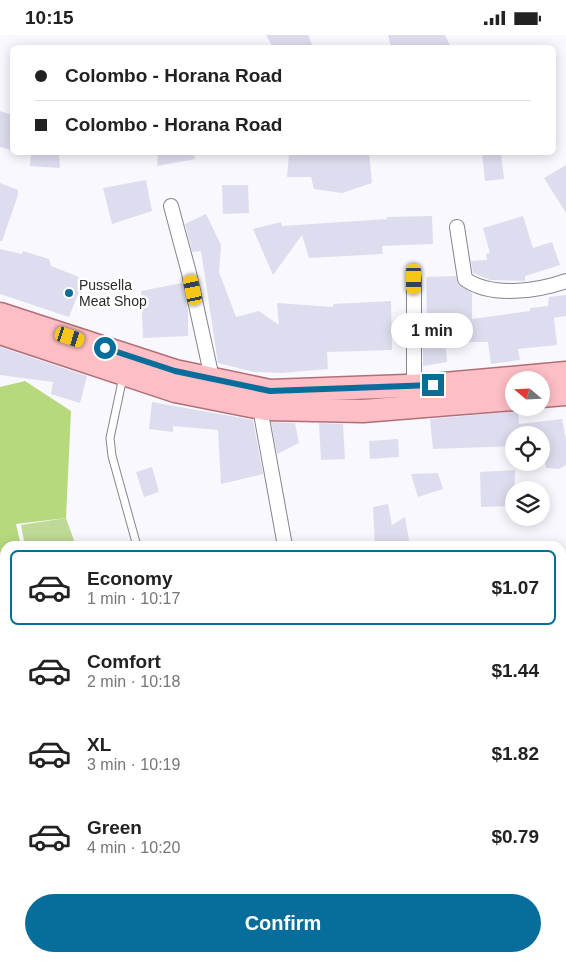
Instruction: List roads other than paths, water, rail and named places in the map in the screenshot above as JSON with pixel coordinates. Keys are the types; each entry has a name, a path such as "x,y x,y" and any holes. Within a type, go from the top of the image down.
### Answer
{"main road":[{"path":"0,314 175,371 270,391 414,386 566,373"},
{"path":"0,333 175,391 260,408 363,411 505,400"},
{"path":"550,396 566,395"}],"street":[{"path":"171,207 190,273 212,379"},
{"path":"457,227 466,279 472,284 511,292 552,286 566,281"},
{"path":"414,279 414,386"},
{"path":"260,408 284,541"}],"lane":[{"path":"124,374 110,438 112,456 136,541"}],"place":[{"name":"Pussella Meat Shop","path":"69,293"}]}
